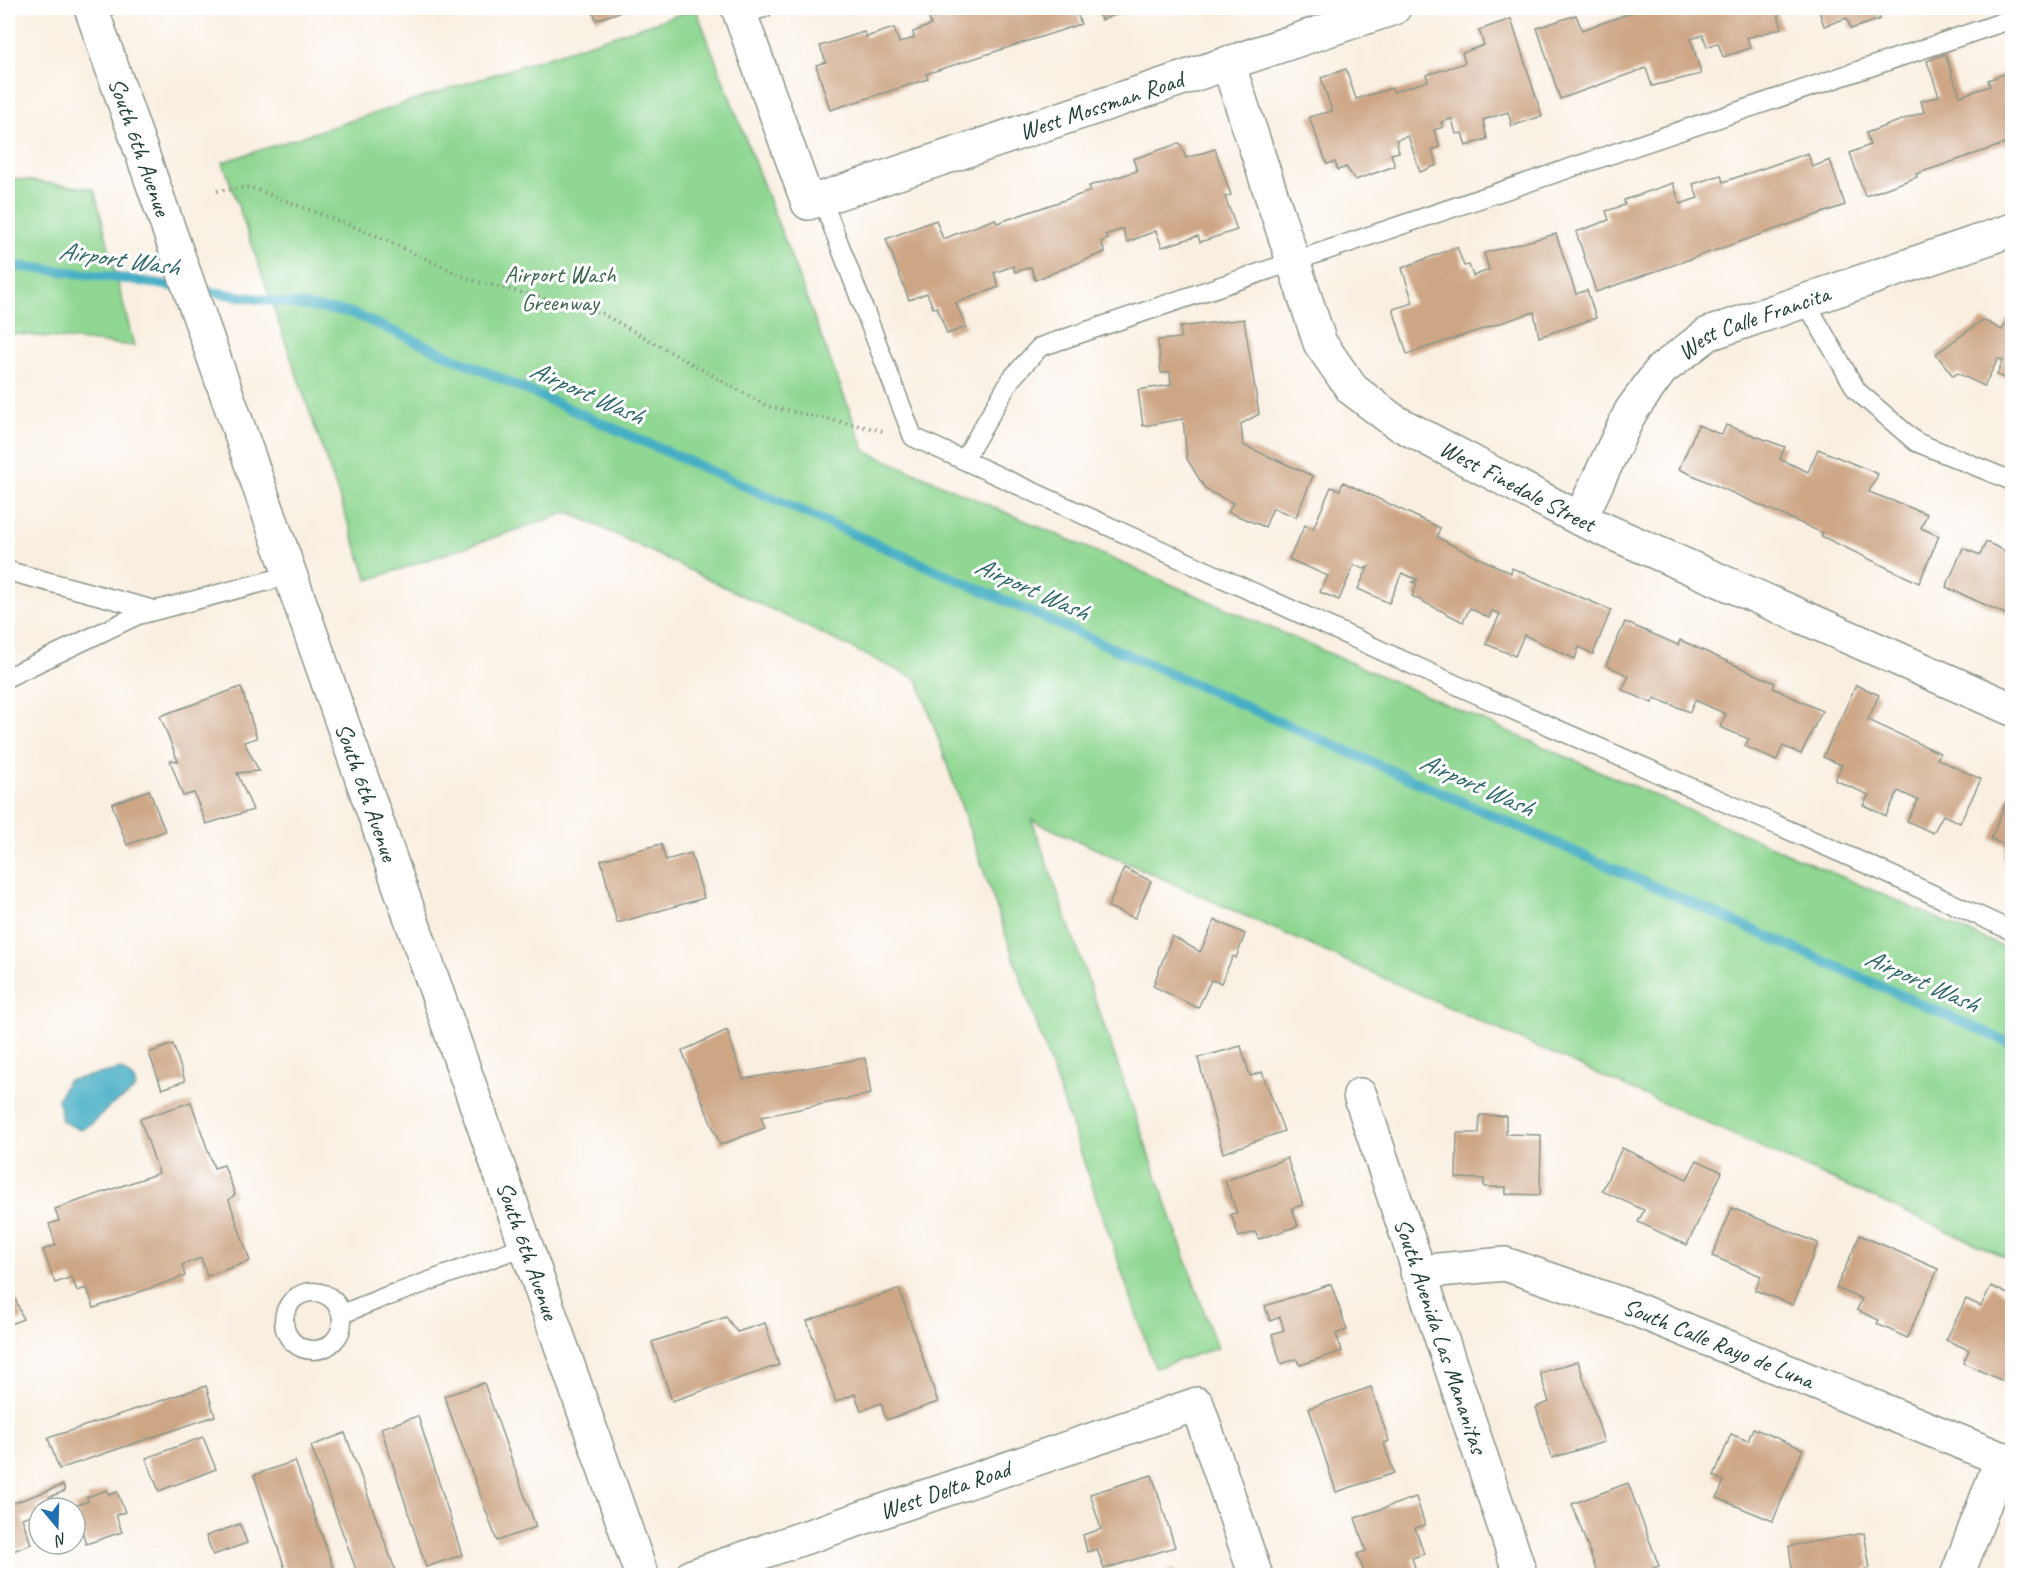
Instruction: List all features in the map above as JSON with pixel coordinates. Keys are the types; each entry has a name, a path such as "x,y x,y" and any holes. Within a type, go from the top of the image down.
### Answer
{"street":[{"name":"South 6th Avenue","path":"91,8 642,1575"},
{"name":"West Mossman Road","path":"815,201 1394,8"},
{"path":"748,10 815,201"},
{"name":"West Finedale Street","path":"1228,63 1320,343 1352,389 1394,421 1580,519 2013,709"},
{"name":"West Calle Francita","path":"1580,519 1631,411 1661,370 1708,334 2013,230"},
{"name":"South Avenida Las Mananitas","path":"1360,1095 1521,1575"},
{"name":"South Calle Rayo de Luna","path":"1418,1272 1505,1264 1627,1306 2007,1461"},
{"name":"West Delta Road","path":"692,1575 1197,1404 1256,1575"},
{"path":"1957,1575 2007,1461"}],"lane":[{"path":"965,458 1011,379 1040,347 2013,19"},
{"path":"815,201 913,437 965,458 1483,697 1860,861 2013,931"},
{"path":"1805,301 1857,391 1916,442 2013,481"},
{"path":"8,571 156,611"},
{"path":"8,677 138,615 291,575"},
{"path":"342,1314 526,1245"}],"path":[{"path":"217,191 250,187 375,235 471,279 601,313 767,406 913,437"}],"green space":[{"name":"Airport Wash Greenway","path":"696,9 865,451 2012,951 2012,1260 1032,820 1217,1348 1155,1368 918,680 569,512 368,580 223,162"},
{"path":"8,178 94,189 134,346 8,333"}],"water":[{"path":"121,1069 134,1080 136,1087 130,1093 85,1128 80,1130 62,1121 58,1099 67,1081"}],"building":[{"path":"592,8 631,8 596,20"},
{"path":"1075,8 1081,24 926,74 928,79 830,110 816,65 826,62 820,46 864,32 866,37 894,28 899,43 914,38 913,32 931,25 926,9"},
{"path":"1097,8 1135,8 1101,20"},
{"path":"1645,8 1776,8 1782,28 1747,38 1751,48 1723,57 1718,43 1707,47 1703,35 1691,39 1701,74 1652,86 1646,68 1560,99 1537,28 1576,15 1582,30"},
{"path":"1818,8 1875,8 1880,19 1851,29 1847,18 1824,26"},
{"path":"1511,19 1542,116 1512,126 1508,112 1483,120 1487,139 1466,146 1462,133 1456,134 1452,119 1441,122 1443,127 1434,130 1440,147 1432,150 1437,165 1420,172 1408,136 1396,140 1399,152 1391,154 1395,166 1355,180 1346,167 1338,170 1335,162 1327,164 1309,117 1332,111 1321,78 1346,69 1356,99 1392,88 1393,92 1428,81 1426,75 1465,63 1462,53 1484,45 1479,30"},
{"path":"1945,54 1960,96 1990,86 1988,80 2012,71 2012,148 2010,142 1916,174 1917,177 1865,196 1850,153 1870,145 1866,133 1924,112 1921,101 1939,96 1927,61"},
{"path":"1180,143 1186,158 1215,149 1231,195 1225,197 1237,230 1200,242 1198,236 1162,247 1156,231 1127,242 1123,229 1105,235 1108,239 1101,242 1105,252 1035,280 1031,267 1015,272 1013,266 994,273 999,287 956,303 966,327 947,334 937,307 933,308 927,293 909,300 886,239 936,220 943,239 995,219 997,223 1091,191 1089,186 1137,171 1133,159"},
{"path":"1808,153 1812,167 1830,160 1845,205 1596,292 1576,232 1609,220 1606,211 1625,205 1624,200 1673,183 1680,204 1698,198 1693,184 1721,175 1723,182"},
{"path":"1556,234 1576,294 1587,290 1596,318 1539,337 1534,312 1407,354 1393,309 1413,303 1402,268 1457,247 1464,266 1469,265 1473,276 1489,270 1484,253"},
{"path":"2011,314 2012,381 1997,375 2003,360 1998,359 1984,386 1957,373 1953,376 1936,354 1983,320 2002,330"},
{"path":"1244,319 1259,414 1241,424 1243,445 1313,476 1296,517 1273,508 1265,527 1228,512 1233,503 1206,490 1187,459 1183,419 1143,426 1138,390 1171,385 1170,372 1161,373 1158,340 1181,338 1180,327"},
{"path":"1698,425 1722,435 1726,425 1785,447 1780,459 1808,472 1818,449 1878,474 1869,492 1927,514 1921,528 1939,536 1919,583 1821,536 1823,533 1679,469"},
{"path":"1343,482 1440,528 1437,537 1464,551 1511,573 1512,568 1611,610 1593,654 1579,647 1575,659 1524,635 1515,656 1486,644 1500,614 1492,611 1489,618 1470,608 1463,622 1412,596 1417,584 1412,582 1418,580 1402,573 1389,603 1358,589 1368,567 1364,569 1354,565 1339,600 1320,592 1328,576 1289,559 1305,525 1313,529 1331,487 1340,490"},
{"path":"1986,542 2012,554 2012,617 1946,587 1963,548 1980,555"},
{"path":"1625,622 1678,645 1680,640 1775,683 1773,688 1822,711 1801,754 1783,746 1776,761 1745,746 1749,739 1720,727 1726,714 1695,700 1690,712 1654,698 1652,703 1622,690 1629,676 1606,665"},
{"path":"1856,685 1879,695 1868,720 1940,753 1937,759 1981,779 1960,823 1943,815 1933,833 1907,821 1918,800 1898,791 1886,816 1863,805 1869,795 1835,780 1842,765 1823,757"},
{"path":"241,687 257,738 244,742 259,771 237,773 253,810 206,824 194,793 183,796 170,760 178,761 160,716"},
{"path":"149,790 165,831 127,845 112,804"},
{"path":"2010,792 2012,793 2012,863 2003,858 2006,845 1991,839"},
{"path":"661,844 666,860 691,853 704,898 617,923 601,860"},
{"path":"1124,868 1151,881 1135,918 1108,907"},
{"path":"1215,920 1245,934 1236,958 1233,956 1221,983 1211,980 1198,1008 1153,986 1172,936 1200,952"},
{"path":"727,1030 743,1079 865,1058 871,1094 761,1117 765,1128 720,1145 682,1051"},
{"path":"173,1044 185,1081 162,1089 149,1053"},
{"path":"1241,1046 1250,1076 1262,1072 1284,1131 1223,1153 1198,1058"},
{"path":"191,1102 214,1168 224,1165 235,1194 229,1200 250,1261 207,1276 201,1258 182,1265 185,1276 94,1308 87,1288 77,1291 72,1277 55,1283 43,1250 56,1245 49,1224 59,1221 55,1209 159,1173 140,1119"},
{"path":"1480,1115 1506,1116 1506,1134 1541,1135 1540,1195 1506,1194 1506,1187 1484,1187 1484,1179 1456,1178 1457,1133 1479,1133"},
{"path":"1622,1148 1687,1179 1697,1160 1722,1172 1687,1245 1638,1222 1644,1210 1602,1191"},
{"path":"1287,1158 1303,1205 1292,1208 1298,1226 1259,1239 1255,1232 1239,1237 1231,1214 1237,1213 1225,1181"},
{"path":"1732,1208 1818,1243 1793,1305 1755,1290 1761,1276 1712,1256"},
{"path":"1860,1235 1938,1269 1907,1338 1877,1324 1879,1320 1857,1310 1862,1299 1836,1288"},
{"path":"1331,1284 1347,1330 1336,1334 1342,1351 1300,1365 1296,1359 1281,1364 1272,1334 1284,1330 1280,1317 1270,1321 1265,1306"},
{"path":"1991,1286 2012,1296 2012,1385 1963,1363 1969,1350 1946,1340 1966,1299 1981,1306"},
{"path":"899,1289 938,1402 886,1420 881,1403 861,1411 855,1394 836,1402 807,1321"},
{"path":"14,1295 23,1319 8,1325 8,1298"},
{"path":"726,1317 737,1332 765,1323 779,1365 672,1401 652,1342"},
{"path":"1578,1361 1604,1442 1552,1458 1536,1407 1549,1402 1540,1373"},
{"path":"484,1383 536,1527 497,1541 444,1396"},
{"path":"206,1386 215,1416 59,1469 48,1438"},
{"path":"1371,1387 1389,1441 1384,1443 1394,1473 1336,1492 1309,1408"},
{"path":"418,1416 462,1555 426,1567 381,1428"},
{"path":"1753,1428 1803,1449 1773,1521 1717,1498 1724,1481 1714,1476 1731,1434 1748,1441"},
{"path":"345,1433 397,1575 358,1575 311,1446"},
{"path":"203,1437 216,1469 159,1491 146,1458"},
{"path":"295,1461 336,1575 287,1575 254,1475"},
{"path":"1152,1475 1175,1547 1104,1569 1097,1549 1087,1552 1083,1535 1101,1529 1090,1494"},
{"path":"1628,1483 1659,1566 1633,1575 1598,1575 1572,1504"},
{"path":"63,1485 65,1491 52,1496 33,1496"},
{"path":"107,1490 109,1495 117,1492 125,1512 116,1515 122,1532 87,1544 87,1497"},
{"path":"1416,1497 1425,1525 1415,1528 1424,1554 1412,1558 1416,1571 1403,1575 1365,1575 1357,1554 1366,1551 1355,1518"},
{"path":"27,1498 27,1516 22,1518 27,1532 27,1546 8,1553 8,1505"},
{"path":"240,1524 247,1543 213,1555 206,1536"},
{"path":"1864,1533 1870,1568 1865,1569 1866,1575 1793,1575 1789,1546"},
{"path":"1174,1569 1177,1575 1155,1575"}],"waterway":[{"name":"Airport Wash","path":"8,265 112,277 352,313 2012,1044"}]}
